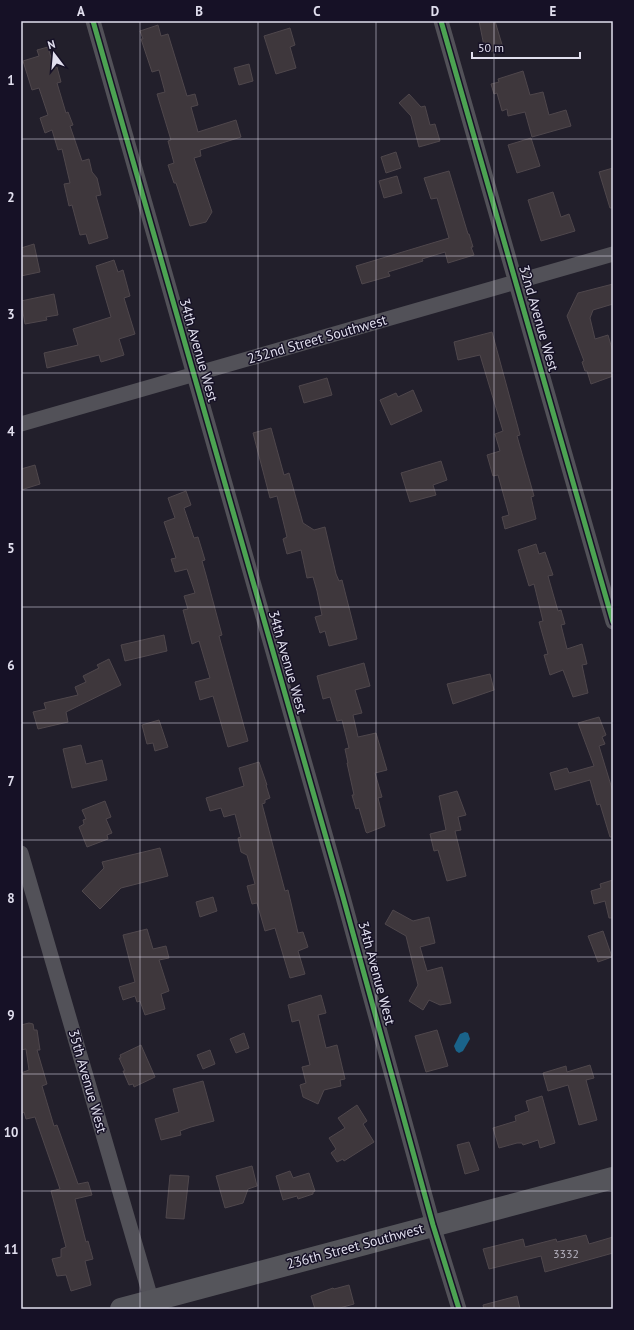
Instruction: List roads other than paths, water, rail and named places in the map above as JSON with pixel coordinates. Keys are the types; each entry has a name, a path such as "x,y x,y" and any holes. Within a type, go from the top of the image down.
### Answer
{"street":[{"name":"34th Avenue West","path":"93,21 459,1309"},
{"name":"32nd Avenue West","path":"441,21 613,622"},
{"name":"232nd Street Southwest","path":"21,424 613,254"},
{"name":"35th Avenue West","path":"21,853 153,1305"},
{"name":"236th Street Southwest","path":"121,1309 153,1305 434,1225 613,1178"}],"water":[{"path":"465,1032 468,1033 470,1039 463,1051 459,1053 456,1051 454,1046 460,1034"}]}
